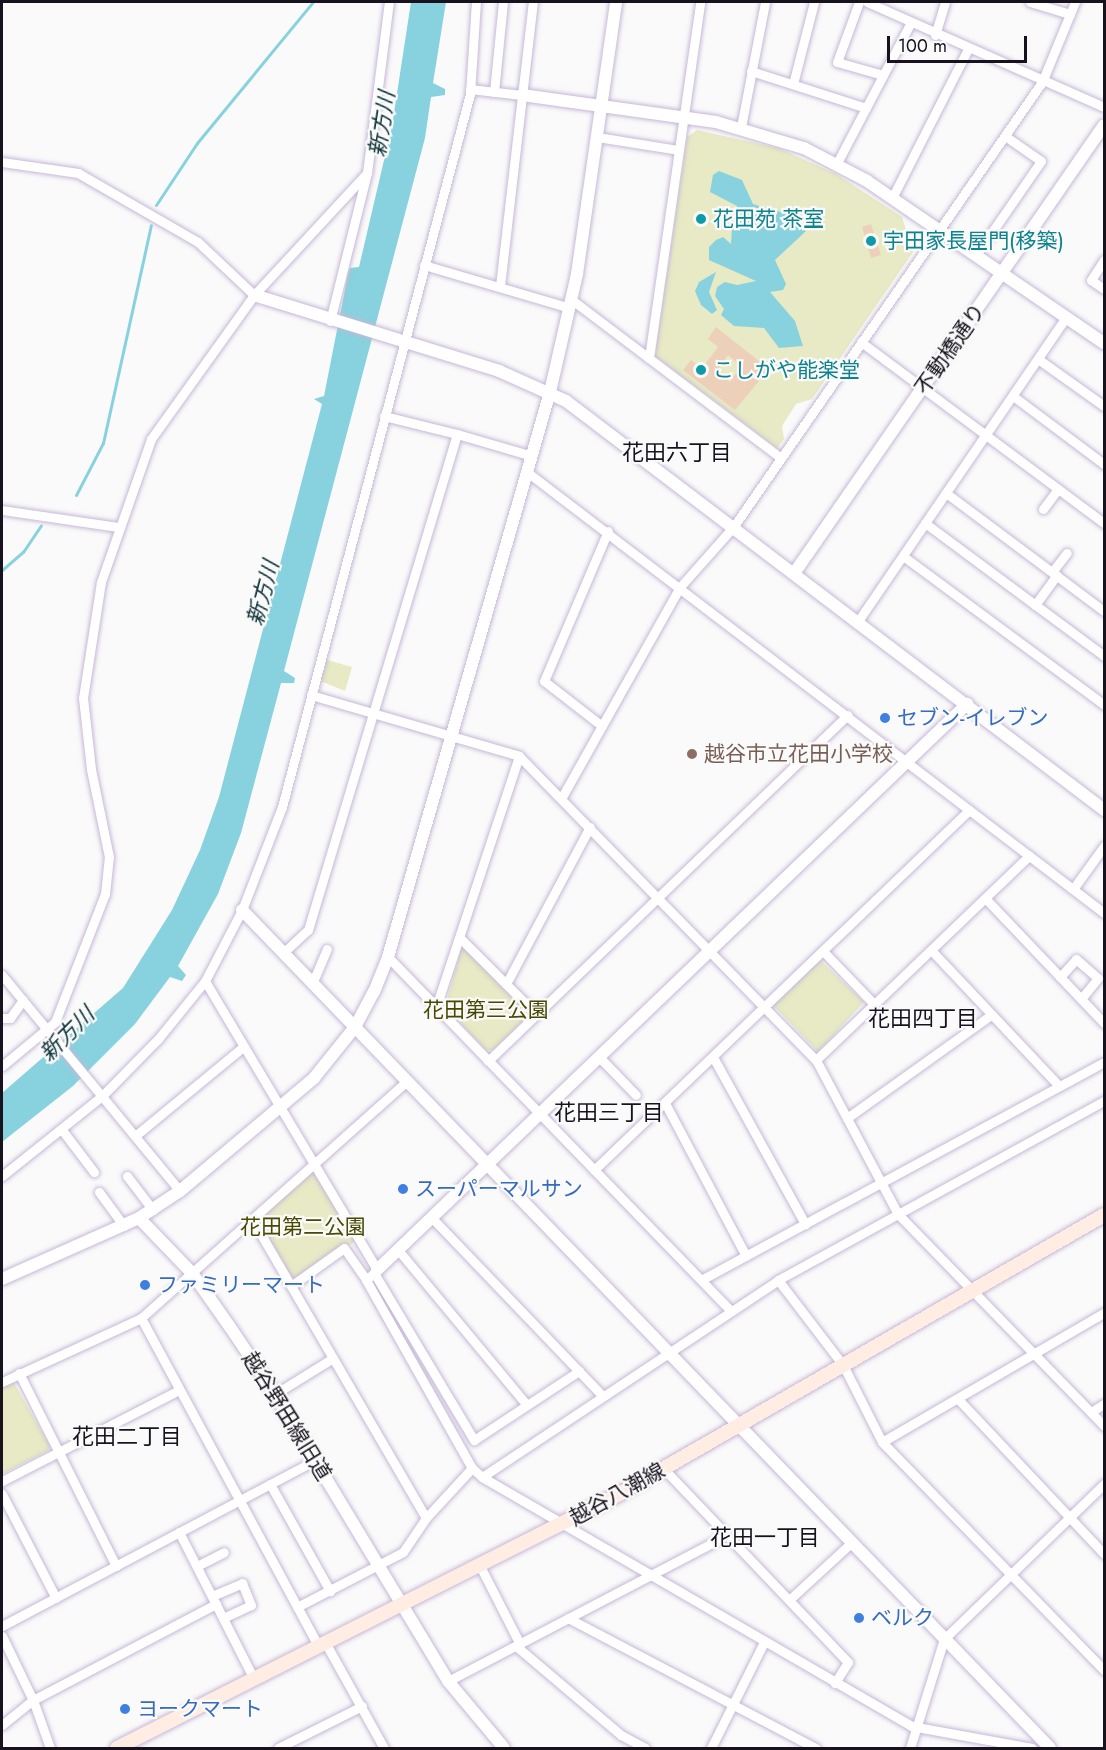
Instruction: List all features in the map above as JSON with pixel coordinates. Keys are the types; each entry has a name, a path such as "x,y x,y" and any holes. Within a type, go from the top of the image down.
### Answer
{"main road":[{"name":"越谷八潮線","path":"117,1749 480,1566 664,1469 1104,1215"}],"street":[{"path":"330,321 367,173 389,2"},
{"path":"2,1176 102,1096 158,1039 205,981 242,910 282,807 470,89 476,2"},
{"path":"494,92 502,2"},
{"path":"500,286 533,2"},
{"path":"2,1279 124,1226 153,1210 180,1191 282,1110 355,1027 388,957 550,392 571,304 615,2"},
{"path":"649,358 700,2"},
{"path":"741,127 765,2"},
{"path":"793,84 814,2"},
{"path":"859,2 837,62 883,75"},
{"path":"871,2 910,24 1104,108"},
{"path":"935,34 945,2"},
{"path":"1030,2 1070,14"},
{"path":"562,797 680,587 734,526 1042,82 1075,2"},
{"path":"837,163 910,24"},
{"path":"892,198 968,49"},
{"path":"751,71 866,108"},
{"path":"470,89 741,127 837,163 1104,343"},
{"name":"不動橋通り","path":"795,573 1102,133"},
{"path":"976,255 1041,161 1005,136"},
{"path":"597,137 678,150"},
{"path":"2,162 78,173 198,243 254,296 330,321 403,341 550,392 734,526 1104,810"},
{"path":"2,1066 55,1022 109,876 83,698 100,582 118,526 151,439 254,296 367,173"},
{"path":"1104,260 1091,280 1104,289"},
{"path":"424,265 571,304 649,358 781,458"},
{"path":"858,621 1066,316"},
{"path":"861,342 1104,523"},
{"path":"1038,359 1104,406"},
{"path":"1013,396 1104,464"},
{"path":"384,416 532,456"},
{"path":"283,953 308,930 457,434"},
{"path":"527,472 608,531 1104,914"},
{"path":"1043,509 1058,489"},
{"path":"946,493 1104,611"},
{"path":"2,510 118,526"},
{"path":"925,523 1104,656"},
{"path":"602,726 544,681 608,531"},
{"path":"1035,605 1067,553"},
{"path":"903,556 1104,705"},
{"path":"311,695 519,756 562,797 710,954 816,1060 898,1214 1104,1426"},
{"path":"366,1280 490,1166 909,763 967,704"},
{"path":"488,1061 848,715"},
{"path":"436,1007 461,939 519,756"},
{"path":"594,1170 969,810"},
{"path":"506,984 590,826"},
{"path":"1073,889 1104,846"},
{"path":"816,1060 1029,855"},
{"path":"985,898 1104,1023"},
{"path":"242,910 1050,1749"},
{"path":"461,939 536,1014"},
{"path":"312,984 327,949"},
{"path":"931,950 1059,1086"},
{"path":"823,951 874,1005"},
{"path":"388,957 731,1311"},
{"path":"1060,977 1076,959 1098,978 1081,999"},
{"path":"2,975 180,1191"},
{"path":"205,981 474,1440 579,1371"},
{"path":"2,1017 10,1018 23,1000"},
{"path":"847,1118 992,1014"},
{"path":"135,1136 244,1046"},
{"path":"713,1057 805,1224"},
{"path":"601,1059 636,1095"},
{"path":"701,1280 1104,1062"},
{"path":"2,1382 141,1318 407,1081"},
{"path":"482,1477 778,1280 1104,1101"},
{"path":"665,1102 746,1257"},
{"path":"62,1130 94,1172"},
{"path":"127,1176 153,1210"},
{"path":"99,1192 124,1226"},
{"name":"越谷野田線旧道","path":"138,1218 192,1273 275,1394 448,1681 504,1749"},
{"path":"252,1219 426,1518"},
{"path":"434,1219 603,1396"},
{"path":"291,1286 344,1248 366,1280 472,1468 482,1477 835,1683 917,1726 1032,1749"},
{"path":"399,1251 527,1405"},
{"path":"778,1280 843,1365 882,1442 1104,1670"},
{"path":"882,1442 958,1400 1104,1313"},
{"path":"141,1318 297,1607 362,1706 382,1748"},
{"path":"275,1394 333,1358"},
{"path":"19,1373 116,1566"},
{"path":"2,1482 179,1390"},
{"path":"958,1400 1104,1554"},
{"path":"1091,1412 1104,1404"},
{"path":"2,1626 315,1460"},
{"path":"297,1607 381,1567 403,1552 426,1518 472,1468"},
{"path":"664,1469 725,1536 848,1662 835,1683"},
{"path":"270,1484 330,1591"},
{"path":"910,1749 944,1640 1104,1484"},
{"path":"2,1494 56,1598"},
{"path":"2,1518 12,1513"},
{"path":"179,1532 254,1679"},
{"path":"448,1681 725,1536"},
{"path":"789,1600 852,1542"},
{"path":"197,1566 224,1552"},
{"path":"480,1566 518,1645 621,1735 645,1749"},
{"path":"2,1725 33,1700 242,1583 251,1605 223,1618"},
{"path":"568,1618 816,1749"},
{"path":"2,1636 33,1700 50,1749"},
{"path":"711,1749 764,1642"},
{"path":"278,1749 362,1706"}],"green space":[{"path":"697,130 778,148 836,174 902,217 913,252 812,399 796,404 782,426 784,439 777,448 655,356 687,137"},
{"path":"324,659 352,667 345,691 318,680"},
{"name":"花田第三公園","path":"465,949 526,1012 526,1018 493,1050 486,1050 445,1007 461,950"},
{"path":"820,960 864,1002 818,1052 772,1004"},
{"name":"花田第二公園","path":"313,1164 358,1239 291,1286 252,1219"},
{"path":"13,1381 50,1446 48,1451 2,1474 2,1387"}],"water":[{"path":"411,2 446,2 433,83 445,89 445,95 431,97 425,138 284,671 295,678 294,683 281,683 241,833 218,894 178,966 186,975 182,981 170,977 135,1024 73,1086 2,1142 2,1093 123,988 172,910 200,850 219,797 322,404 314,399 324,396 348,274 350,268 359,267 392,126"},
{"path":"719,171 742,180 753,204 784,213 806,231 775,260 786,284 783,290 770,292 795,321 803,346 779,348 764,328 734,326 721,315 724,309 715,296 717,287 725,282 737,285 756,281 709,260 709,247 716,240 723,237 731,244 732,227 740,217 737,206 710,192 713,175"},
{"path":"716,272 709,292 717,310 712,314 701,305 695,291 699,282"}],"building":[{"name":"宇田家長屋門(移築)","path":"871,224 881,255 871,258 862,227"},
{"name":"こしがや能楽堂","path":"716,327 769,369 735,410 683,370 691,360 702,368 718,347 708,339","holes":["728,355 741,366 730,382 717,371"]}],"waterway":[{"path":"156,205 197,143 313,2"},
{"path":"76,495 103,443 151,225"},
{"path":"2,570 23,552 41,525"}],"place":[{"name":"花田苑 茶室","path":"701,219"},
{"name":"宇田家長屋門(移築)","path":"871,241"},
{"name":"こしがや能楽堂","path":"701,370"},
{"name":"セブン-イレブン","path":"885,718"},
{"name":"越谷市立花田小学校","path":"692,754"},
{"name":"スーパーマルサン","path":"403,1189"},
{"name":"ファミリーマート","path":"145,1285"},
{"name":"ベルク","path":"859,1618"},
{"name":"ヨークマート","path":"125,1709"}],"district":[{"name":"花田六丁目","path":"677,453"},
{"name":"花田四丁目","path":"923,1019"},
{"name":"花田三丁目","path":"609,1113"},
{"name":"花田二丁目","path":"127,1437"},
{"name":"花田一丁目","path":"765,1538"}],"water label":[{"name":"新方川","path":"382,124"},
{"name":"新方川","path":"263,593"},
{"name":"新方川","path":"67,1034"}]}
